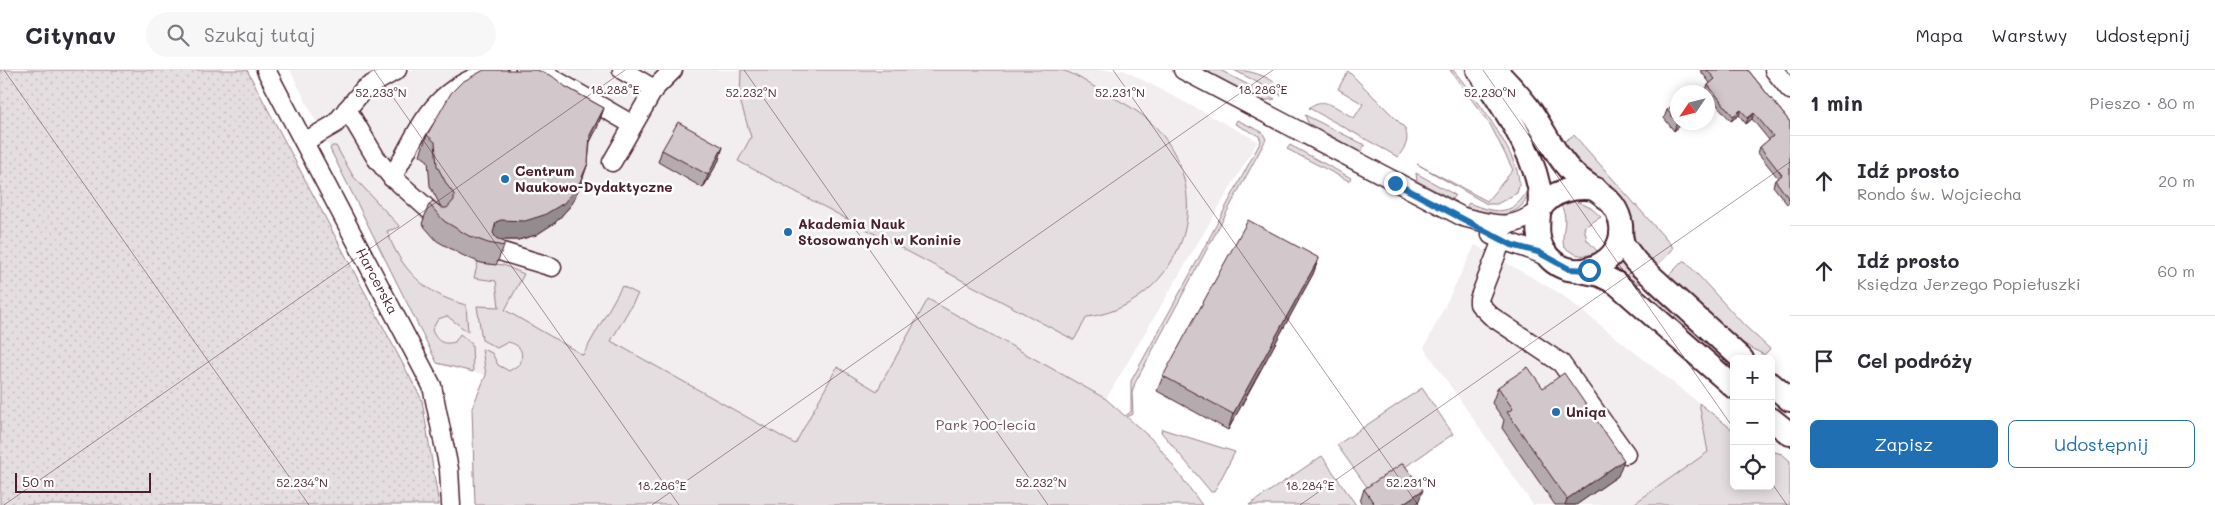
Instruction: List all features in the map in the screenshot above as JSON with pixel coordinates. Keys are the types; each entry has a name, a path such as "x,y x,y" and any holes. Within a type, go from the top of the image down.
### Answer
{"main road":[{"path":"1478,70 1506,113 1536,175 1540,209 1538,231 1540,241 1551,259 1559,265 1600,276 1616,283 1730,383"},
{"path":"1495,70 1528,107 1570,171 1612,203 1618,212 1620,235 1623,244 1636,262 1738,355"},
{"path":"1540,209 1547,201 1565,190 1585,187 1596,189"},
{"path":"1579,271 1594,268 1608,260 1614,252 1620,235"},
{"path":"1775,387 1790,400"},
{"path":"1775,421 1790,434"}],"street":[{"name":"Harcerska","path":"266,70 432,386 449,469 452,505"},
{"path":"304,142 329,129 364,89 397,70"},
{"path":"392,178 437,102 458,85 498,70"},
{"path":"526,70 552,78 633,125"},
{"path":"612,162 654,89 674,70"},
{"path":"1183,70 1463,217 1502,240 1538,252 1551,259"},
{"path":"1774,70 1790,90"},
{"path":"633,73 654,89"},
{"path":"347,109 376,158 392,178 437,217"},
{"path":"1463,217 1507,226 1522,221 1540,209"},
{"path":"1502,240 1479,299 1479,304 1491,316 1561,363 1626,454"},
{"path":"496,250 552,267"}],"shaded area":[{"name":"Akademia Nauk Stosowanych w Koninie","path":"290,70 1124,70 1258,141 1106,399 955,315 891,426 780,465 486,375 437,363"},
{"path":"1475,245 1561,294 1699,403 1708,452 1632,505 1533,505 1424,348"}],"green space":[{"path":"0,70 247,70 422,400 439,505 0,505"},
{"path":"741,70 1059,70 1069,73 1137,111 1156,127 1167,142 1177,158 1187,193 1185,230 1179,247 1163,274 1142,295 1116,309 1087,317 1074,340 738,161 751,137 740,100"},
{"path":"1203,70 1220,70 1275,99 1261,101"},
{"path":"1234,70 1247,71 1268,78 1279,86 1282,91 1281,95"},
{"path":"1450,70 1453,70 1461,80 1493,124 1517,169 1519,187 1517,193 1497,204 1487,204 1417,164 1487,201 1513,170 1491,126"},
{"path":"1348,71 1404,127 1407,136 1406,143 1398,157 1309,108 1315,104 1326,103 1354,118 1363,104 1338,89"},
{"path":"1305,115 1365,145 1360,152 1308,123"},
{"name":"Park 700-lecia","path":"1237,120 1262,132 1266,139 1135,383 1132,393 1133,414 1127,417 1156,443 1202,505 475,505 472,408 486,375 482,349 492,353 498,365 509,371 520,364 522,356 519,347 512,343 508,342 497,348 482,340 477,306 499,307 496,281 474,278 478,262 503,265 524,274 505,310 583,355 622,286 638,294 611,341 795,444 837,367 877,391 928,299 1106,399 1125,416 1131,412 1131,381 1261,141 1259,136 1235,124"},
{"path":"1574,135 1672,246 1673,249 1655,268 1637,249 1629,212 1623,199 1614,187 1586,169 1563,142"},
{"path":"1290,145 1351,178 1349,181 1287,149"},
{"path":"332,146 336,146 353,176 400,227 387,231 392,245 407,268 416,278 439,295 466,305 468,332 447,316 438,319 432,330 441,342 455,342 460,334 472,344 473,372 437,363 330,149"},
{"path":"1416,173 1455,195 1452,199 1417,181"},
{"path":"1529,186 1526,198 1521,206 1506,214 1486,213 1466,208 1469,203 1496,211 1511,208 1524,196"},
{"path":"1576,201 1591,208 1601,217 1584,227 1587,240 1598,252 1593,254 1580,255 1564,247 1565,216 1561,206"},
{"path":"1622,259 1641,282 1639,284 1614,268"},
{"path":"1685,261 1744,325 1770,349 1764,355 1734,338 1666,278"},
{"path":"1654,293 1730,360 1730,370 1649,298"},
{"path":"1422,388 1453,434 1370,491 1337,445"},
{"path":"1699,403 1730,428 1730,490 1775,490 1775,452 1782,454 1790,461 1790,505 1632,505 1708,452"},
{"path":"1162,429 1235,452 1214,492 1211,492 1161,432"},
{"path":"1322,456 1356,505 1249,505"}],"building":[{"name":"Centrum Naukowo-Dydaktyczne","path":"484,70 537,70 552,76 566,87 604,108 590,135 588,163 579,184 564,203 544,215 525,221 501,220 496,222 493,233 496,238 504,242 504,246 488,243 469,236 444,221 429,204 433,201 442,208 447,208 454,200 454,194 437,166 435,142 427,135 451,93 462,82"},
{"path":"1707,70 1748,70 1790,122 1789,199 1775,180 1782,175 1760,147 1773,136 1754,113 1748,118 1741,110 1733,116 1715,94 1715,85 1708,85 1715,79"},
{"path":"678,122 723,147 708,175 662,150"},
{"path":"1248,220 1319,258 1233,414 1163,376"},
{"path":"1528,367 1543,388 1564,373 1624,460 1567,499 1507,412 1513,409 1498,387"},
{"path":"1403,463 1423,490 1401,505 1375,505 1364,489"}],"place":[{"name":"Centrum Naukowo-Dydaktyczne","path":"505,179"},
{"name":"Akademia Nauk Stosowanych w Koninie","path":"788,232"},
{"name":"Uniqa","path":"1556,412"}],"route":[{"path":"1395,183 1463,217 1493,236 1512,245 1538,252 1569,269 1589,270"}]}
